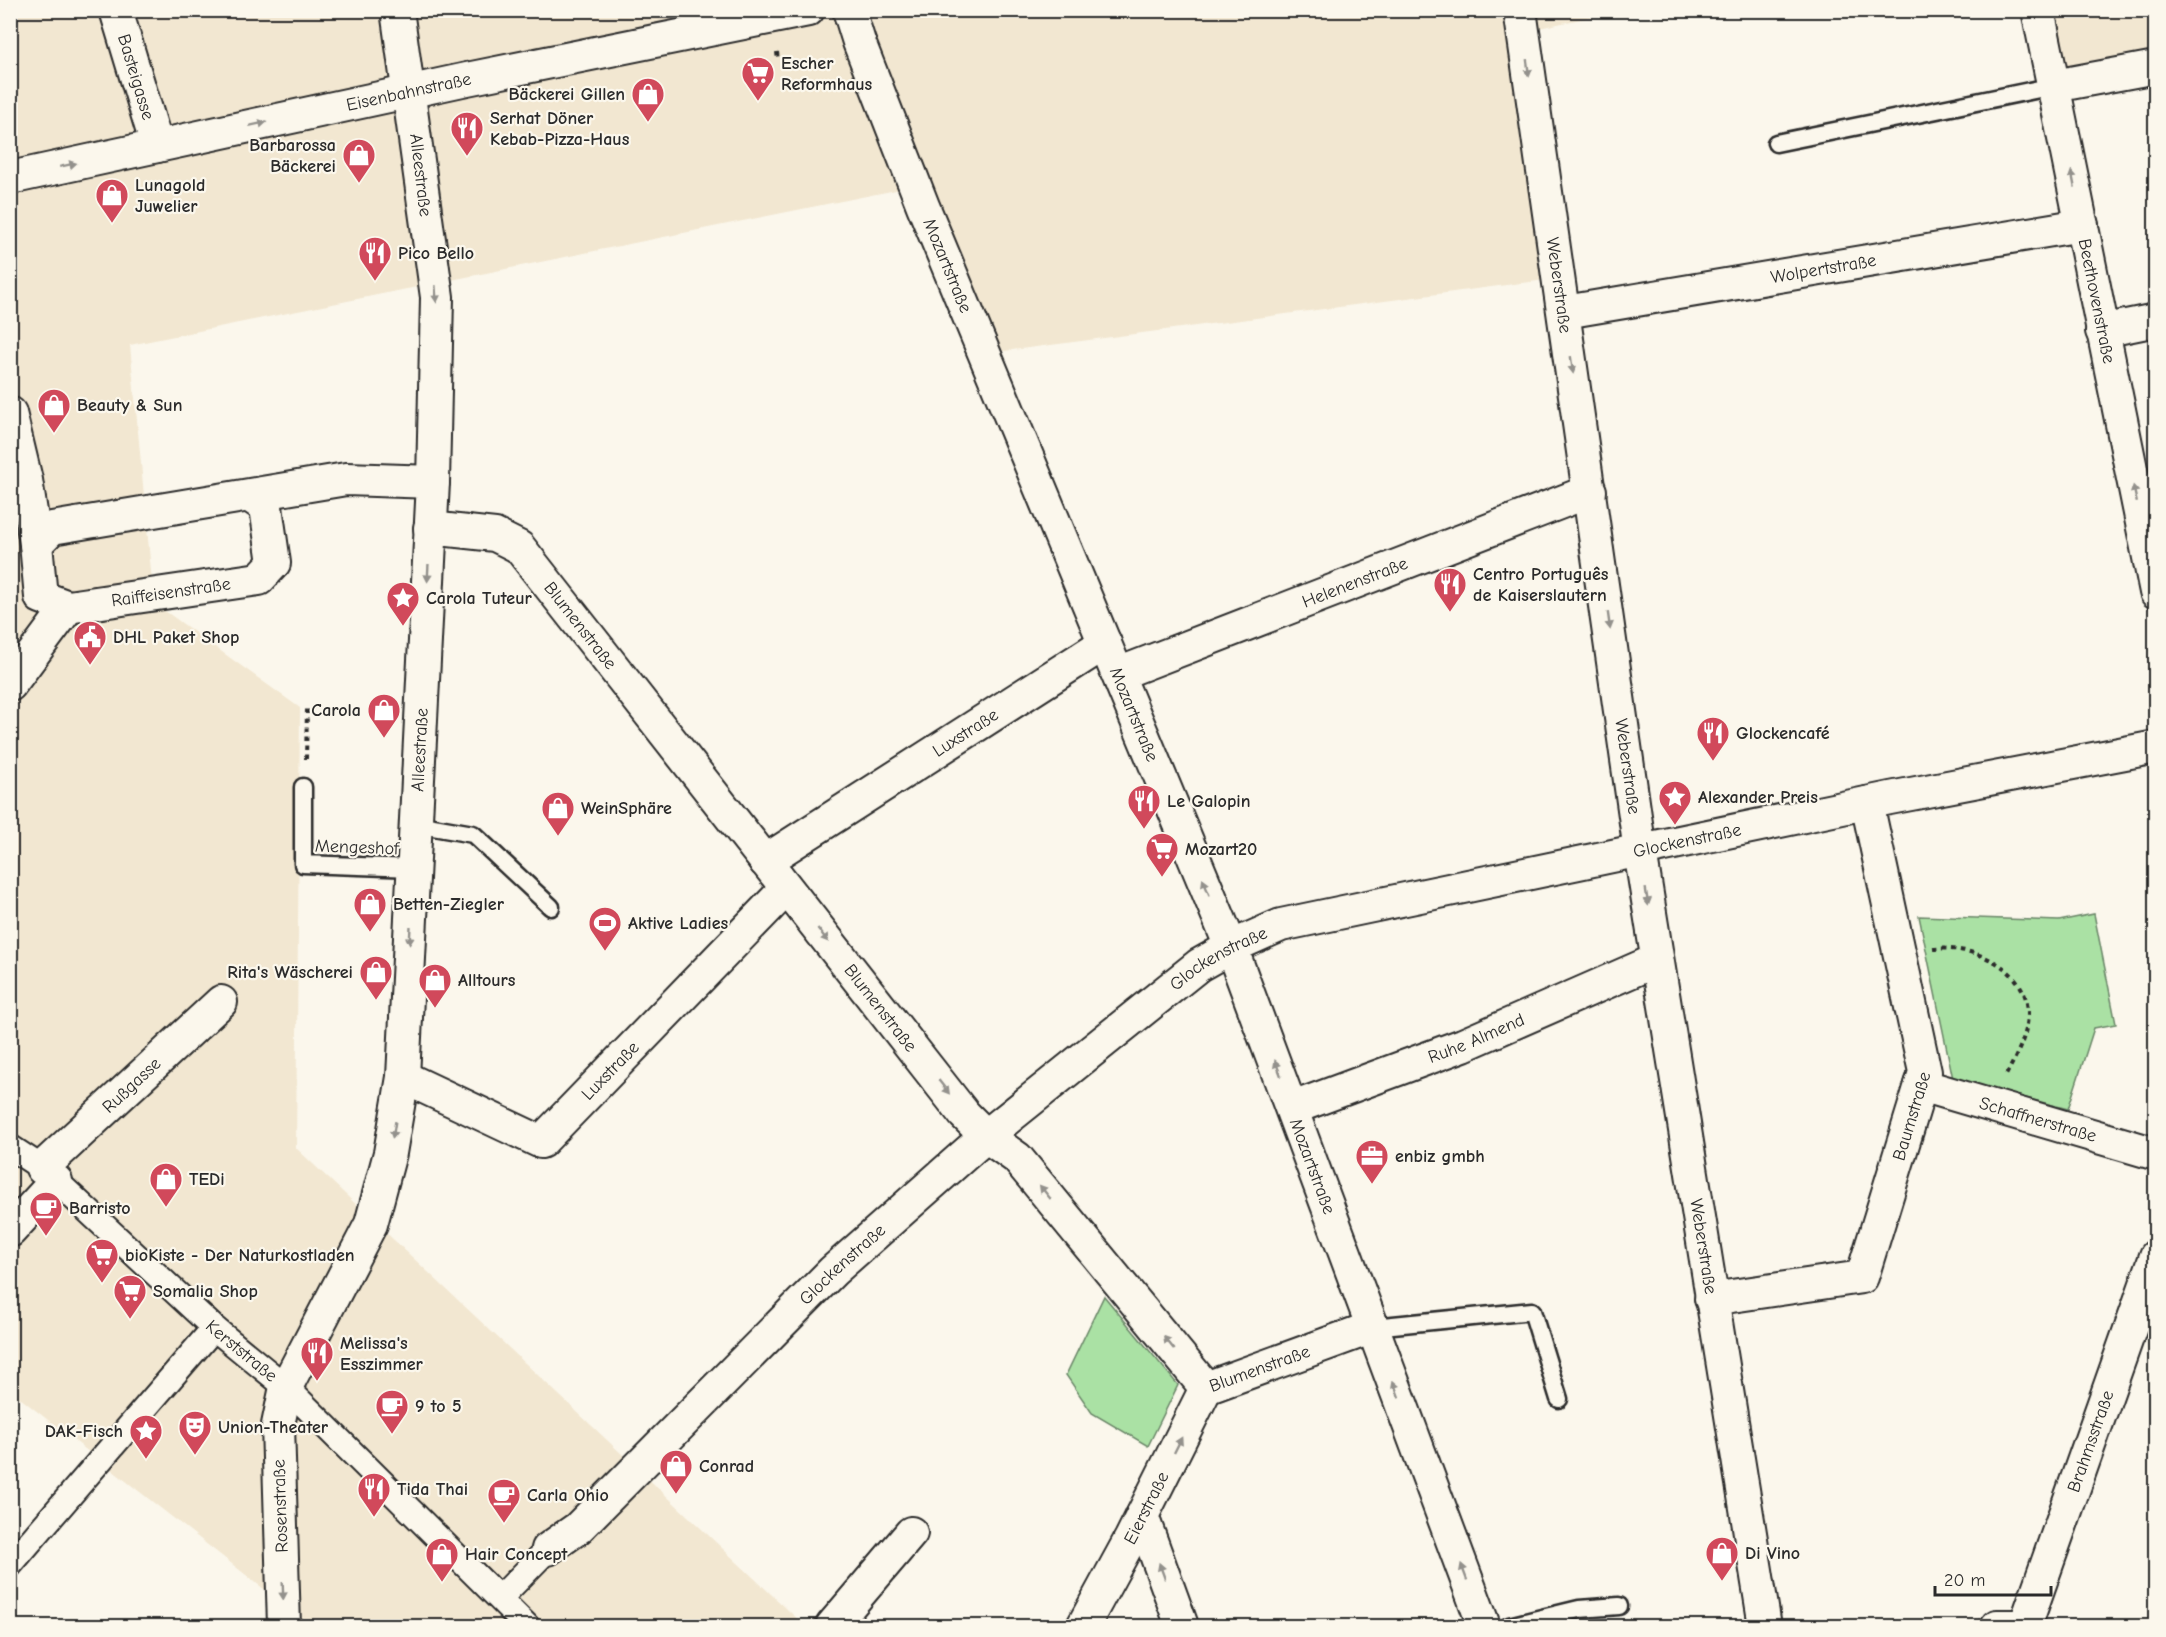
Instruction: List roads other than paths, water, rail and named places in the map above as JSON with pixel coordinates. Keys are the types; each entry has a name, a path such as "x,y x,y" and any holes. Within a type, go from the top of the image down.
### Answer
{"street":[{"name":"Basteigasse","path":"116,10 158,146"},
{"name":"Alleestraße","path":"286,1387 371,1224 390,1153 403,1077 433,482 437,297 397,10"},
{"name":"Eisenbahnstraße","path":"10,178 410,91 808,10"},
{"name":"Mozartstraße","path":"849,10 859,42 923,206 1231,946 1484,1626"},
{"name":"Weberstraße","path":"1520,10 1640,851 1765,1626"},
{"name":"Beethovenstraße","path":"2038,10 2156,592"},
{"path":"2054,86 2156,67"},
{"name":"Wolpertstraße","path":"1564,312 2082,225"},
{"path":"2102,331 2156,320"},
{"path":"10,413 26,480 42,597 68,607 10,685"},
{"path":"36,544 52,528 346,479 433,482"},
{"name":"Helenenstraße","path":"1118,674 1590,491"},
{"name":"Raiffeisenstraße","path":"68,607 259,579 274,563 266,507 250,496"},
{"name":"Blumenstraße","path":"430,528 495,535 519,547 964,1113 986,1136 1017,1158 1206,1388 1373,1327"},
{"name":"Luxstraße","path":"765,861 1105,643"},
{"name":"Glockenstraße","path":"500,1598 548,1549 578,1528 833,1271 986,1136 1199,965 1231,946 1281,925 1867,803 2156,747"},
{"name":"Baumstraße","path":"1711,1299 1862,1277 1925,1071 1867,803"},
{"name":"Luxstraße","path":"403,1077 541,1142 786,889"},
{"name":"Ruhe Almend","path":"1293,1108 1462,1045 1657,960"},
{"name":"Rußgasse","path":"10,1231 49,1174 221,1002"},
{"name":"Schaffnerstraße","path":"1920,1085 2156,1154"},
{"name":"Kerststraße","path":"10,1147 49,1174 214,1329 286,1387 527,1626"},
{"name":"Brahmsstraße","path":"2026,1626 2156,1256"},
{"path":"10,1565 214,1329"},
{"name":"Rosenstraße","path":"284,1626 278,1425 286,1387"},
{"name":"Eierstraße","path":"1083,1626 1142,1516 1206,1388"},
{"path":"1142,1516 1182,1626"},
{"path":"832,1626 910,1533"},
{"path":"1996,1626 2026,1626"}],"lane":[{"path":"1776,143 2054,86"},
{"name":"Mengeshof","path":"303,787 303,864 414,868"},
{"path":"416,824 473,834 551,907"},
{"path":"1373,1327 1532,1311 1559,1399"},
{"path":"1509,1626 1579,1609 1619,1606"}],"place":[{"name":"Escher Reformhaus","path":"758,102"},
{"name":"Bäckerei Gillen","path":"648,123"},
{"name":"Serhat Döner Kebab-Pizza-Haus","path":"467,157"},
{"name":"Barbarossa Bäckerei","path":"359,184"},
{"name":"Lunagold Juwelier","path":"112,224"},
{"name":"Pico Bello","path":"375,282"},
{"name":"Beauty & Sun","path":"54,434"},
{"name":"Centro Português de Kaiserslautern","path":"1450,613"},
{"name":"Carola Tuteur","path":"403,627"},
{"name":"DHL Paket Shop","path":"90,666"},
{"name":"Carola","path":"384,739"},
{"name":"Glockencafé","path":"1713,762"},
{"name":"Alexander Preis","path":"1675,826"},
{"name":"Le Galopin","path":"1144,830"},
{"name":"WeinSphäre","path":"558,837"},
{"name":"Mozart20","path":"1162,878"},
{"name":"Betten-Ziegler","path":"370,933"},
{"name":"Aktive Ladies","path":"605,952"},
{"name":"Rita's Wäscherei","path":"376,1001"},
{"name":"Alltours","path":"435,1009"},
{"name":"enbiz gmbh","path":"1372,1185"},
{"name":"TEDi","path":"166,1208"},
{"name":"Barristo","path":"46,1237"},
{"name":"bioKiste - Der Naturkostladen","path":"102,1284"},
{"name":"Somalia Shop","path":"130,1320"},
{"name":"Melissa's Esszimmer","path":"317,1382"},
{"name":"9 to 5","path":"392,1435"},
{"name":"Union-Theater","path":"195,1456"},
{"name":"DAK-Fisch","path":"146,1460"},
{"name":"Conrad","path":"676,1495"},
{"name":"Tida Thai","path":"374,1518"},
{"name":"Carla Ohio","path":"504,1524"},
{"name":"Di Vino","path":"1722,1582"},
{"name":"Hair Concept","path":"442,1583"}]}
